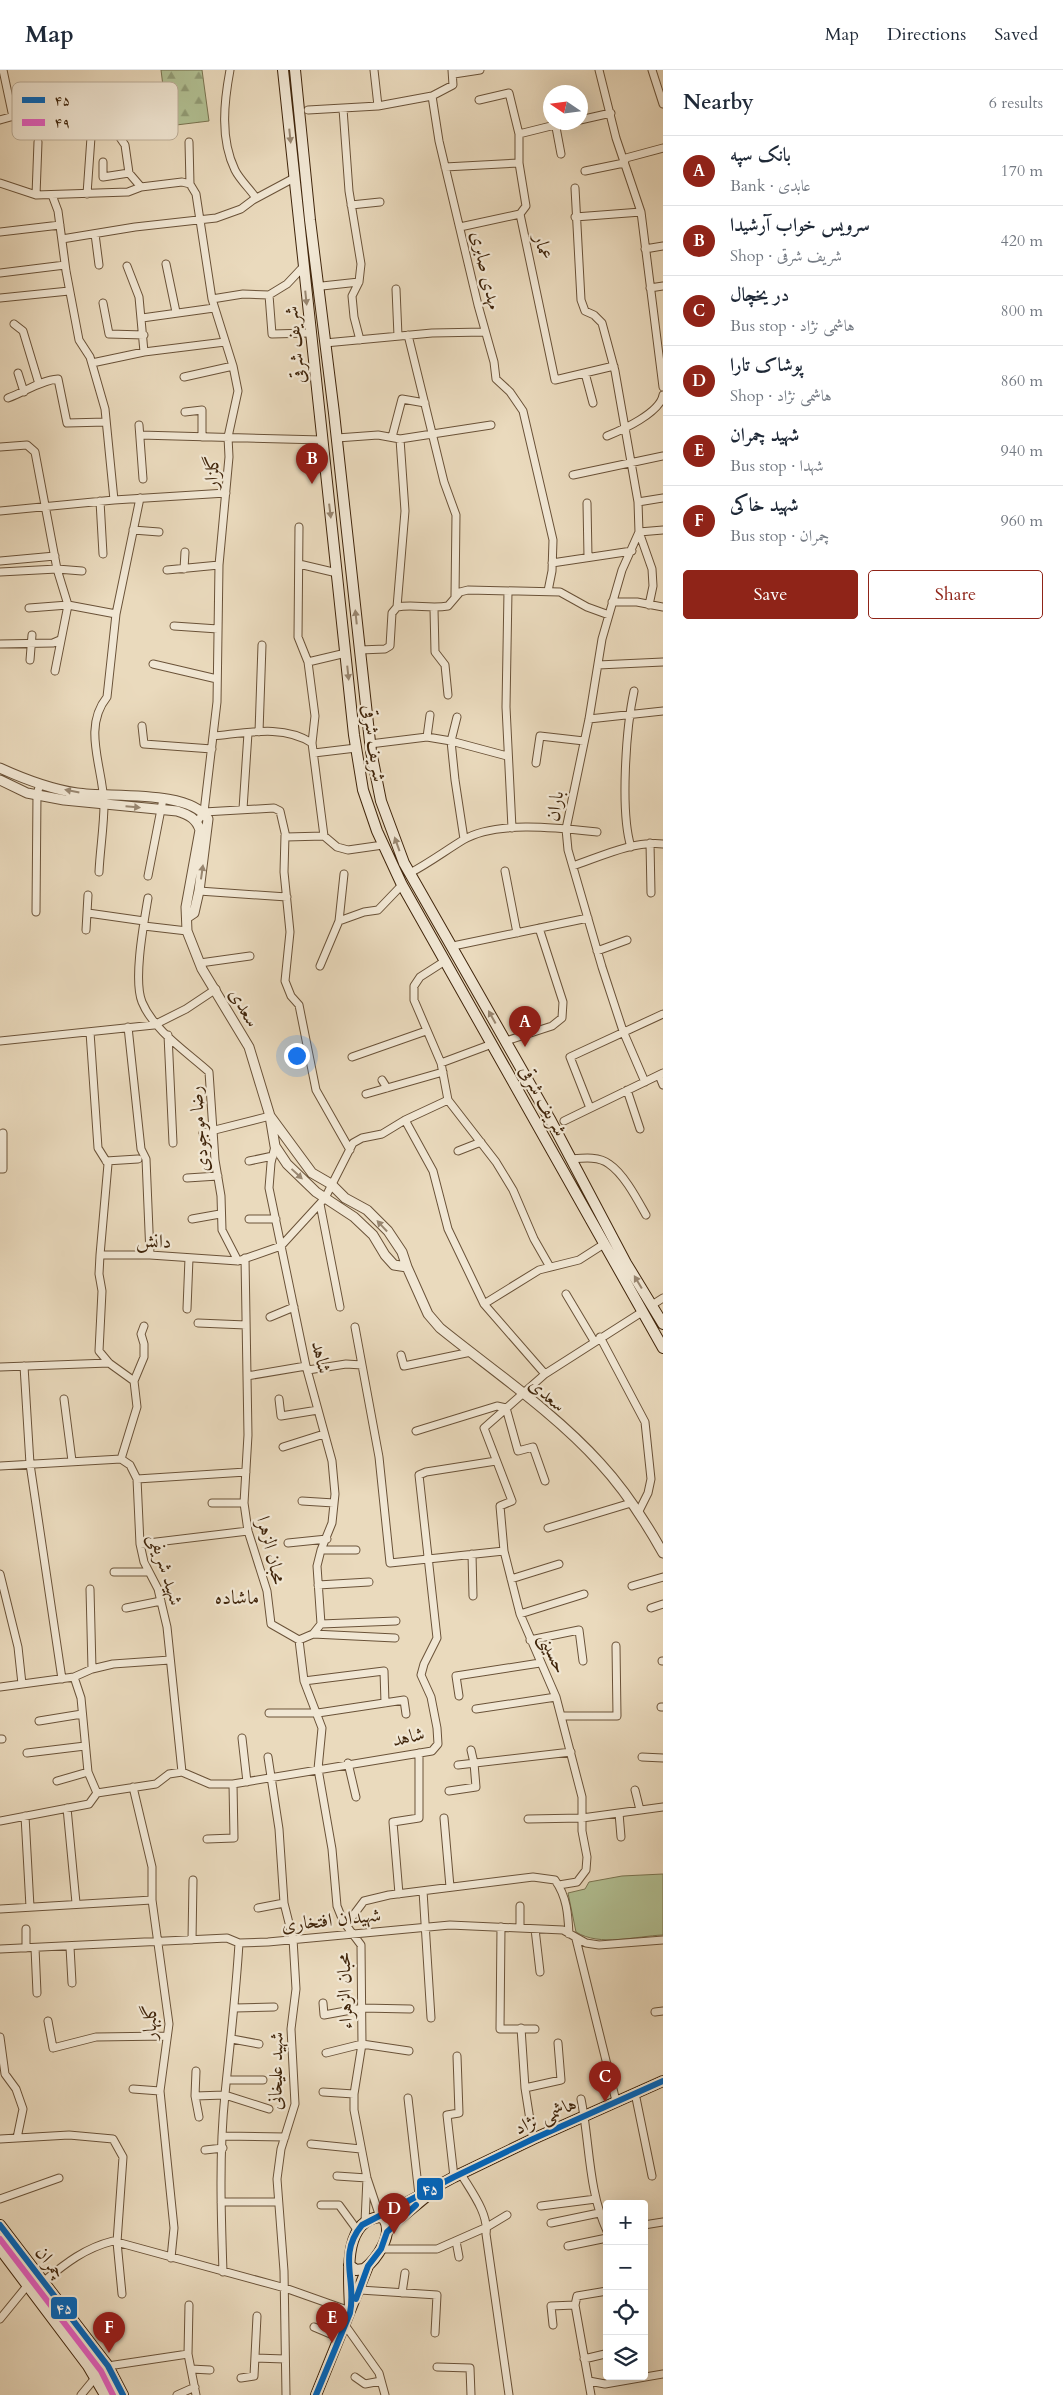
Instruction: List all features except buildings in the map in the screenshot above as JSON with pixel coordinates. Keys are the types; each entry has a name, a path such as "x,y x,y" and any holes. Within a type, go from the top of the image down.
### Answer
{"main road":[{"name":"شریف شرقی","path":"283,70 356,748 363,790 383,845 402,885 663,1348"},
{"name":"شریف شرقی","path":"295,70 304,110 325,343 370,744 381,801 404,863 453,946 663,1324"},
{"path":"287,112 304,110"},
{"path":"334,538 347,536"},
{"path":"510,1076 522,1069"},
{"name":"هاشمی نژاد","path":"365,2222 373,2217 380,2217 419,2195 532,2139 663,2082"},
{"name":"هاشمی نژاد","path":"387,2232 393,2224 443,2183"},
{"path":"316,2395 360,2290 368,2266 380,2250 387,2232 386,2222 380,2217"},
{"path":"350,2311 348,2255 358,2231 365,2222"},
{"name":"چمران","path":"0,2226 108,2366 123,2395"},
{"name":"چمران","path":"0,2249 95,2378 105,2395"},
{"path":"349,2265 358,2271 368,2266"},
{"path":"58,2328 72,2318"}],"street":[{"path":"3,70 12,112"},
{"path":"230,70 225,112 225,138 236,170 256,198"},
{"path":"374,70 378,106"},
{"path":"304,110 378,106 432,96 453,85 453,72 480,70"},
{"path":"599,70 624,163 640,212 663,387"},
{"path":"652,70 663,104"},
{"name":"عمار","path":"479,100 509,93 519,134 519,163 526,206 520,214 555,380 614,366"},
{"name":"مهدی صابری","path":"325,343 408,335 486,332 438,141 432,96"},
{"path":"343,109 351,205 360,264 359,282 352,296 354,316 360,340"},
{"path":"588,118 611,113"},
{"path":"519,134 543,127"},
{"path":"556,130 561,154"},
{"path":"87,194 91,140"},
{"path":"122,140 129,173 141,187"},
{"path":"36,195 38,142"},
{"name":"گلزار","path":"189,142 190,184 196,194 201,220 212,299 233,366 238,391 228,437 226,493 219,565 217,679 212,749 204,812"},
{"path":"624,163 626,158 663,148"},
{"path":"103,162 103,177 129,173"},
{"path":"445,168 519,163"},
{"path":"585,171 624,163"},
{"path":"62,239 201,220 241,209 256,198 294,178"},
{"path":"0,183 36,195 128,192 141,187 182,182 190,184"},
{"name":"عمار","path":"575,188 575,217 581,300 584,311 594,315 602,323 614,366 633,464 638,502 639,532"},
{"path":"52,195 58,211 69,291 79,340 92,363 106,422 114,500"},
{"path":"351,205 380,202"},
{"path":"575,217 640,212"},
{"path":"460,227 520,214"},
{"path":"0,232 60,226"},
{"path":"95,234 99,265"},
{"path":"644,249 663,246"},
{"path":"166,264 176,312"},
{"path":"0,273 65,265"},
{"path":"127,266 139,297 144,335 144,352"},
{"path":"212,299 243,294 269,295 287,284 303,267"},
{"path":"322,286 359,282"},
{"path":"650,288 663,286"},
{"path":"396,288 398,336"},
{"path":"0,298 69,291"},
{"path":"269,295 272,334 310,333"},
{"path":"103,303 109,334 144,335"},
{"path":"142,318 214,308"},
{"path":"14,324 23,331 39,384"},
{"path":"486,332 496,379 510,392 523,411 553,540 548,591"},
{"path":"408,335 444,482 456,515 455,596"},
{"path":"92,363 144,352 225,342"},
{"path":"184,377 233,366"},
{"path":"18,373 24,392"},
{"path":"586,373 593,403"},
{"path":"8,398 46,380 58,380 67,423 106,422"},
{"path":"606,436 626,428 656,408 663,395"},
{"path":"392,437 402,399 425,403"},
{"path":"185,412 202,410 202,437"},
{"path":"139,425 143,479"},
{"path":"336,438 378,435 400,439 491,425"},
{"path":"140,435 322,440"},
{"path":"360,650 385,649 390,646 392,614 397,607 405,511 400,439"},
{"path":"0,447 27,445 35,452 57,569 68,605 55,671"},
{"path":"572,475 633,464 663,456"},
{"path":"0,511 100,501 226,493"},
{"path":"99,872 104,804 94,731 97,712 107,697 116,614 140,498"},
{"path":"638,502 663,498"},
{"path":"100,501 102,554"},
{"path":"587,503 588,557"},
{"path":"299,527 298,638 308,662 315,716 312,743 324,836"},
{"path":"133,530 159,532"},
{"path":"649,605 654,586 652,569 639,532 663,530"},
{"name":"باران","path":"639,532 622,570 612,602 566,829 573,866 597,950 623,1031 644,1082"},
{"path":"552,563 632,551"},
{"path":"184,568 185,552"},
{"path":"0,561 55,556"},
{"path":"299,564 337,573"},
{"path":"168,570 219,565"},
{"path":"0,572 57,569 82,571"},
{"path":"397,607 408,605 434,609 448,606 455,596 460,592 468,590 548,591 560,592 587,607 609,615"},
{"path":"508,591 507,756 512,828"},
{"path":"612,602 637,602 663,607"},
{"path":"29,608 68,605 116,614"},
{"path":"434,609 435,652 445,665 448,695"},
{"path":"174,626 218,629"},
{"path":"30,660 32,635"},
{"path":"0,644 53,644 60,640"},
{"path":"259,732 262,645"},
{"path":"308,662 346,653"},
{"path":"598,665 663,662"},
{"path":"153,664 217,679"},
{"path":"631,847 627,834 625,808 629,715 634,691"},
{"path":"589,720 663,711"},
{"path":"427,737 430,714"},
{"path":"457,717 451,741 454,780 464,839"},
{"path":"142,726 144,744 212,749"},
{"path":"213,736 259,732 289,733 312,743"},
{"path":"243,809 248,733"},
{"path":"536,763 540,736 584,741"},
{"path":"370,744 427,737 451,741 507,756"},
{"path":"314,753 356,748"},
{"path":"0,768 40,784 78,793 191,804 204,812 274,808 280,811 285,835 284,872 290,932 285,981 291,996 299,1005 315,1077 316,1090 350,1150"},
{"path":"0,780 27,793 188,814 197,822 204,812"},
{"path":"36,912 37,794 40,784"},
{"path":"148,876 163,800"},
{"name":"سعدی","path":"188,917 194,913 199,890 208,819 204,812"},
{"name":"سعدی","path":"197,822 200,830 186,907 188,917 187,931 200,964 249,1047 270,1116 275,1146 287,1164 322,1201 354,1218 373,1235 385,1255 394,1265 407,1267"},
{"path":"410,873 443,854 464,839 512,828 566,829 597,832"},
{"path":"285,835 324,836 337,847 348,850 383,845"},
{"path":"650,843 651,894"},
{"path":"573,866 631,847 650,843 663,844"},
{"path":"505,871 517,933"},
{"path":"320,966 339,921 344,874"},
{"path":"339,921 364,912 378,910 402,885"},
{"path":"199,890 287,896"},
{"path":"86,930 88,896"},
{"name":"رضا موجودی","path":"148,898 138,982 142,1002 157,1024 209,1072 213,1131 221,1196 220,1214 222,1230 241,1259"},
{"path":"88,912 187,931"},
{"path":"453,946 588,918"},
{"path":"506,1041 552,1026 562,1018 563,1002 539,928"},
{"path":"597,950 627,940"},
{"path":"200,964 250,956"},
{"path":"445,961 420,977 414,986 414,1000 441,1063 448,1100 482,1142 513,1190 534,1238 550,1267"},
{"path":"0,1041 157,1024 186,1009 216,989"},
{"path":"590,1108 570,1057 663,1014"},
{"path":"128,1028 141,1149 146,1160 150,1255"},
{"path":"352,1057 426,1031"},
{"path":"90,1032 98,1148 108,1164 99,1274 102,1291 99,1351 109,1364 134,1381"},
{"path":"168,1035 173,1143"},
{"path":"441,1063 492,1044"},
{"path":"366,1094 443,1072"},
{"path":"564,1121 661,1074 663,1085"},
{"path":"382,1080 387,1088"},
{"path":"628,1090 640,1129"},
{"path":"282,1246 322,1201 353,1143 362,1138 382,1134 405,1120 448,1100"},
{"path":"202,1133 270,1116"},
{"name":"سعدی","path":"270,1116 312,1173 332,1184 345,1198 367,1210 388,1231 402,1252 428,1314 440,1328 523,1394 599,1462 631,1503 663,1553"},
{"path":"405,1120 433,1171 448,1229 484,1304 545,1374"},
{"path":"0,1168 3,1169 3,1132"},
{"path":"458,1151 482,1142"},
{"name":"شاهد","path":"275,1146 269,1188 307,1368 332,1462 334,1503 332,1523 317,1566 321,1624"},
{"path":"248,1161 273,1156"},
{"path":"571,1159 594,1158 609,1163 633,1191 646,1215"},
{"path":"106,1161 138,1159"},
{"path":"187,1178 218,1176"},
{"path":"322,1201 340,1307"},
{"path":"192,1219 220,1214"},
{"path":"249,1219 276,1219"},
{"path":"484,1304 539,1270 579,1260 604,1244"},
{"name":"دانش","path":"100,1255 241,1259 282,1246"},
{"path":"187,1309 189,1258"},
{"name":"محبان الزهرا","path":"241,1259 246,1325 246,1472 244,1503 248,1531 267,1591 271,1624 299,1640"},
{"path":"566,1294 597,1339 644,1422 651,1479 648,1494 638,1513"},
{"path":"652,1305 663,1298"},
{"path":"270,1317 294,1307"},
{"path":"506,1408 545,1374 642,1312"},
{"path":"198,1323 246,1325"},
{"path":"121,1459 137,1407 134,1381 144,1357 142,1334 144,1326"},
{"path":"355,1327 379,1456 390,1563 504,1551"},
{"path":"401,1355 404,1366 471,1352"},
{"path":"0,1367 109,1364"},
{"path":"247,1376 346,1364 362,1365"},
{"path":"24,1366 30,1464 62,1679"},
{"path":"64,1399 72,1461"},
{"path":"280,1399 281,1416 318,1410"},
{"path":"416,1430 497,1406 506,1408"},
{"path":"506,1408 518,1451 533,1447 545,1481"},
{"name":"حسینی","path":"506,1408 484,1428 512,1501 500,1506 504,1551 520,1614 556,1697 572,1752 582,1797 586,1870 576,1882 559,1885"},
{"path":"283,1447 324,1434"},
{"path":"0,1466 121,1459 130,1465 137,1479 246,1472"},
{"name":"شاهد","path":"182,1772 210,1784 234,1784 432,1750 438,1744 437,1728 430,1697 421,1674 424,1664 438,1638 427,1559 419,1475 426,1472 496,1461"},
{"name":"شهید شریفی","path":"137,1479 140,1544 161,1601 167,1627 182,1772"},
{"path":"302,1501 334,1503"},
{"path":"212,1503 244,1503"},
{"path":"548,1528 631,1503"},
{"path":"140,1544 248,1531"},
{"path":"288,1543 327,1540"},
{"path":"321,1550 356,1550"},
{"path":"472,1554 473,1596"},
{"path":"510,1579 559,1564"},
{"path":"114,1572 149,1572"},
{"path":"0,1574 18,1647 22,1684"},
{"path":"632,1586 663,1577"},
{"path":"318,1584 369,1582"},
{"path":"90,1590 92,1669"},
{"path":"520,1614 584,1594"},
{"path":"126,1608 161,1601"},
{"path":"651,1608 663,1604"},
{"path":"313,1634 321,1624 396,1621"},
{"path":"530,1640 579,1630 583,1661"},
{"path":"318,1769 322,1728 318,1713 304,1681 299,1640 313,1634 395,1638"},
{"path":"561,1716 617,1716 616,1646"},
{"path":"0,1686 74,1678 92,1669 113,1664 170,1660"},
{"path":"459,1696 456,1676 540,1663"},
{"path":"304,1681 384,1671 385,1703"},
{"path":"74,1678 81,1698 84,1746 88,1772 98,1793"},
{"path":"476,1709 556,1697"},
{"path":"269,1713 318,1713 404,1700 406,1714"},
{"path":"40,1721 82,1714"},
{"path":"242,1738 247,1782"},
{"path":"26,1753 84,1746"},
{"path":"449,1792 476,1787 471,1750"},
{"path":"458,1765 572,1752"},
{"path":"399,1894 392,1822 419,1818 418,1753"},
{"name":"شهید علیخانی","path":"268,1757 279,1829 284,1903 293,1939 296,1989 291,2029 295,2104 285,2137 277,2179 285,2288 286,2395"},
{"path":"642,1757 663,1758"},
{"path":"348,1764 356,1797"},
{"name":"محبان الزهراء","path":"318,1769 332,1849 337,1906 346,1925 361,1945 362,2044 354,2094 354,2110 367,2178 380,2217"},
{"path":"57,1781 88,1772"},
{"path":"0,1821 89,1804 98,1793 156,1784 169,1774 182,1772"},
{"path":"207,1839 234,1838 234,1784"},
{"name":"گلبهار","path":"133,1787 152,1867 152,1900 169,2024 160,2091 173,2218 171,2258"},
{"path":"635,1790 640,1810"},
{"path":"528,1819 582,1818 663,1807"},
{"path":"67,1808 76,1903"},
{"path":"619,1813 621,1837"},
{"path":"25,1816 30,1907"},
{"path":"444,1818 450,1887"},
{"path":"346,1925 364,1901 450,1887 533,1878 555,1880 563,1891 568,1910 569,1934"},
{"path":"192,1940 193,1880"},
{"path":"423,1891 427,1927 431,2018"},
{"path":"0,1909 152,1900"},
{"path":"258,1908 284,1903"},
{"path":"520,1906 520,1928"},
{"name":"شهیدان افتخاری","path":"0,1949 227,1938 239,1943 450,1924 563,1930 576,1938 599,1944 663,1940"},
{"path":"501,1927 500,2028 535,2029"},
{"path":"26,1929 26,1948"},
{"path":"535,1929 540,1972"},
{"path":"576,1938 616,2102"},
{"path":"223,2272 221,2202 225,2095 235,2008 239,1943"},
{"path":"70,1947 72,1984"},
{"path":"35,1948 36,1993"},
{"path":"324,2003 324,2015 362,2008 410,2009"},
{"path":"235,2008 274,2007"},
{"path":"655,2012 663,2010"},
{"path":"48,2021 53,2048 96,2037 167,2036"},
{"path":"521,2028 525,2088 532,2139"},
{"path":"0,2037 5,2074 16,2089 23,2110 17,2138"},
{"path":"232,2039 259,2044"},
{"path":"525,2088 561,2080 558,2043"},
{"path":"326,2053 362,2044 409,2051"},
{"path":"457,2056 459,2113 447,2115 458,2176 478,2203 487,2227 486,2234 509,2395"},
{"path":"196,2071 195,2096 199,2117"},
{"path":"227,2080 263,2080"},
{"path":"133,2089 160,2091"},
{"path":"323,2092 354,2094"},
{"path":"635,2093 652,2176"},
{"path":"195,2096 225,2095 269,2109"},
{"path":"408,2098 419,2195"},
{"path":"581,2099 596,2199 603,2222"},
{"path":"0,2139 69,2136 113,2139 123,2157 117,2242 122,2294"},
{"path":"224,2136 285,2137"},
{"path":"311,2144 361,2149"},
{"path":"205,2150 223,2148"},
{"path":"337,2176 367,2178 365,2222"},
{"path":"0,2198 59,2178"},
{"path":"541,2206 596,2199"},
{"path":"221,2202 278,2202"},
{"path":"321,2205 339,2205 358,2231"},
{"path":"551,2223 599,2213"},
{"path":"380,2250 428,2250 456,2241 487,2227 507,2215"},
{"path":"648,2225 663,2222"},
{"path":"568,2246 603,2239"},
{"path":"456,2241 459,2257"},
{"path":"44,2281 69,2260 94,2246 117,2242 285,2288 350,2311"},
{"path":"402,2293 405,2273"},
{"path":"0,2319 27,2286"},
{"path":"360,2290 437,2295 435,2333"},
{"path":"591,2395 575,2305 577,2296 603,2292"},
{"path":"190,2305 188,2354 196,2395"},
{"path":"553,2324 551,2306 575,2305"},
{"path":"241,2378 254,2376 256,2316"},
{"path":"345,2325 379,2372 385,2395"},
{"path":"314,2327 340,2338"},
{"path":"108,2366 188,2354"},
{"path":"584,2359 603,2354"},
{"path":"255,2358 285,2359"},
{"path":"437,2367 470,2368 471,2395"},
{"path":"191,2369 210,2370"},
{"path":"589,2381 605,2384 663,2374"},
{"path":"355,2377 365,2384 381,2381"},
{"path":"81,2395 95,2378"},
{"path":"177,2395 195,2387"}],"green space":[{"path":"161,70 202,70 209,121 178,125 178,82 162,82"},
{"path":"663,1874 663,1935 607,1940 596,1939 576,1932 568,1893 585,1889 589,1882 622,1876"}],"transit line":[{"name":"۴۵","path":"316,2395 350,2313 352,2301 349,2257 355,2236 362,2225 454,2177 533,2139 663,2081"},
{"name":"۴۵","path":"356,2299 368,2266 381,2249 387,2232 416,2205"},
{"name":"۴۵","path":"0,2225 108,2366 123,2395"},
{"name":"۴۹","path":"0,2239 101,2371 113,2395"}],"place":[{"name":"سرویس خواب آرشیدا","path":"312,484"},
{"name":"بانک سپه","path":"525,1047"},
{"name":"در یخچال","path":"605,2102"},
{"name":"پوشاک تارا","path":"394,2234"},
{"name":"شهید چمران","path":"332,2343"},
{"name":"شهید خاکی","path":"109,2353"}],"district":[{"name":"ماشاده","path":"237,1597"}]}
